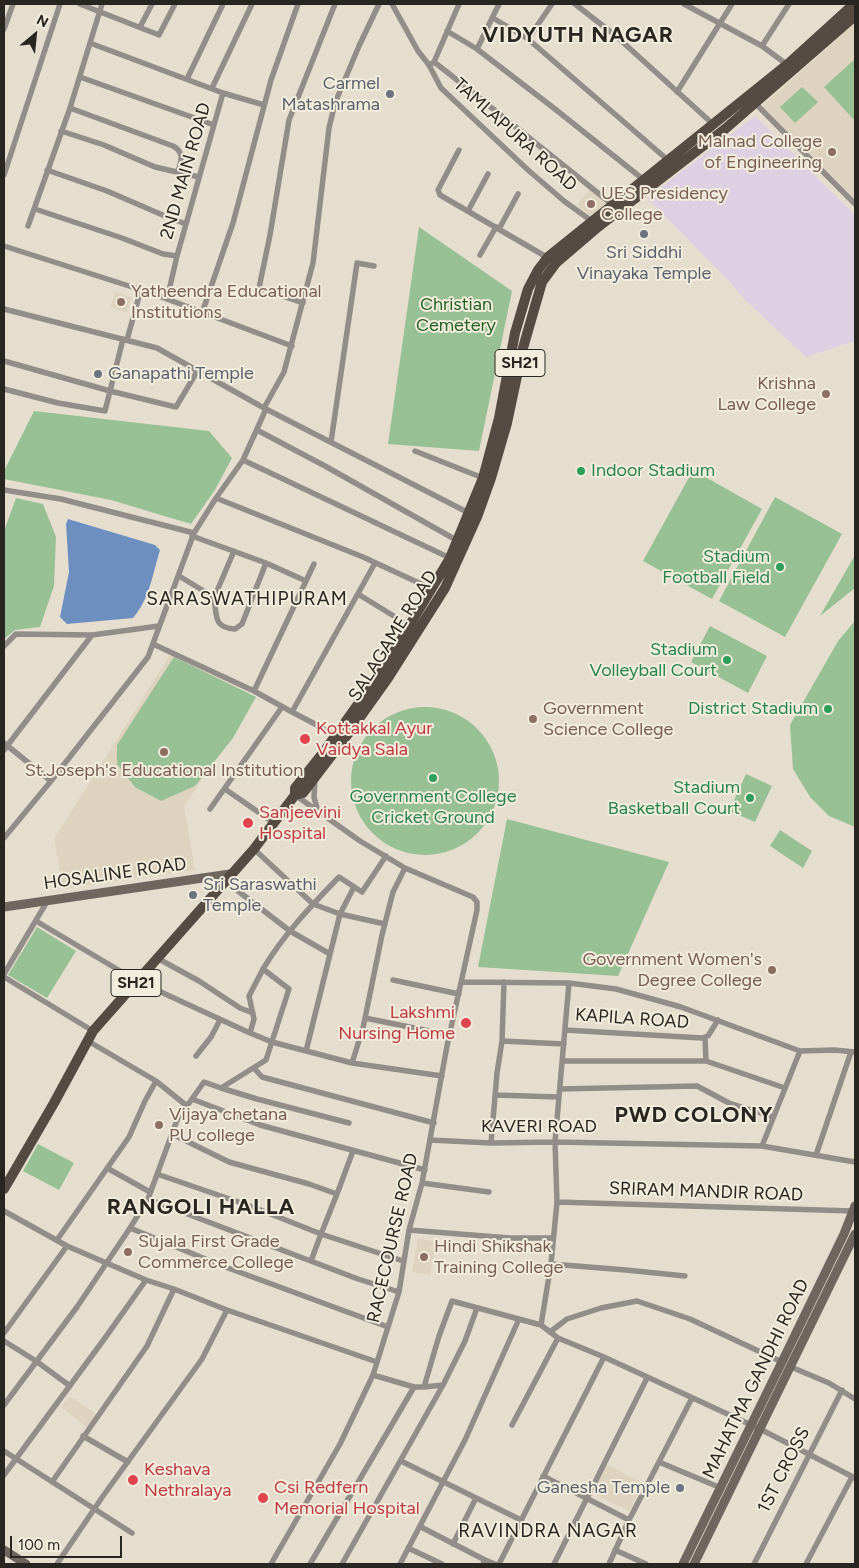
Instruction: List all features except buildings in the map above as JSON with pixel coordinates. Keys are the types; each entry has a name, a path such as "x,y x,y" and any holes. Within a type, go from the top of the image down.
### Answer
{"main road":[{"path":"791,67 854,4"},
{"path":"595,224 613,205 644,180 714,125 751,100 855,16"},
{"path":"295,795 295,788 326,749 340,737 410,626 450,558 483,478 499,418 514,333 528,289 538,270 595,224 725,129 751,100"},
{"name":"SALAGAME ROAD","path":"4,1189 93,1031 254,848 295,795 303,793 340,737 388,678 440,597 487,492 507,423 523,348 542,282 552,260"}],"street":[{"path":"4,29 13,4"},
{"path":"4,175 60,4"},
{"path":"80,4 160,35 175,4"},
{"path":"28,226 70,108 102,4"},
{"path":"140,27 152,4"},
{"path":"187,79 223,4"},
{"path":"212,88 252,4"},
{"path":"202,313 233,223 264,105 298,4"},
{"path":"304,303 259,288 270,235 289,120 334,4"},
{"path":"4,838 148,657 193,535 243,460 265,409 284,372 304,303 313,263 329,128 335,102 359,46 380,4"},
{"name":"TAMLAPURA ROAD","path":"392,4 418,51 432,64 441,88 528,170 564,201 595,224"},
{"path":"459,4 432,64 447,72 613,205"},
{"path":"477,49 499,4"},
{"path":"528,40 552,4"},
{"path":"575,4 603,25 714,125"},
{"path":"684,4 762,46 791,67"},
{"path":"677,92 732,4"},
{"path":"762,46 789,4"},
{"path":"493,18 528,40 669,161"},
{"path":"447,31 477,49 644,180"},
{"path":"90,44 212,88 223,94 264,105"},
{"path":"80,77 214,125"},
{"name":"2ND MAIN ROAD","path":"167,299 177,256 223,94"},
{"path":"751,100 855,204"},
{"path":"70,108 180,150 181,162 178,171"},
{"path":"61,131 104,145 155,167 199,177"},
{"path":"459,150 438,192 552,260"},
{"path":"47,170 106,190 186,224"},
{"path":"468,211 488,174"},
{"path":"480,255 518,194"},
{"path":"35,209 163,254 177,256"},
{"path":"4,246 167,299 292,346"},
{"path":"331,442 356,263 374,266"},
{"path":"4,388 58,403 104,411 141,290"},
{"path":"4,309 157,348 265,409 469,513"},
{"path":"4,361 110,391 176,407 198,370"},
{"path":"257,430 458,540"},
{"path":"415,451 483,478"},
{"path":"243,460 450,558"},
{"path":"4,490 61,498 193,535 266,563 306,581"},
{"path":"216,498 375,563 432,589"},
{"path":"234,551 214,598 218,622 228,629 235,630 239,628 266,563"},
{"path":"292,712 375,563"},
{"path":"254,691 314,564"},
{"path":"179,576 214,598"},
{"path":"358,594 410,626"},
{"path":"4,646 16,634 92,635 159,626"},
{"path":"51,781 5,746 92,635"},
{"path":"153,644 254,691 340,737"},
{"path":"210,809 282,707"},
{"path":"315,777 314,797 318,812"},
{"path":"225,789 274,823"},
{"path":"295,795 405,868 394,892 385,924 365,1018 352,1062"},
{"path":"254,848 313,904 340,914 385,924"},
{"path":"250,1033 254,1019 249,993 278,944 290,932 300,917 339,877 362,892 386,856"},
{"name":"RACECOURSE ROAD","path":"271,1564 340,1444 373,1375 399,1292 409,1230 425,1170 450,1035 477,910 478,902 473,897 405,868"},
{"path":"227,877 290,932 330,954"},
{"name":"HOSALINE ROAD","path":"4,908 48,900 227,877"},
{"path":"306,1051 340,914 354,887"},
{"path":"48,900 4,975 93,1031"},
{"path":"36,921 137,981 272,1042 352,1062 442,1076"},
{"path":"157,958 199,981 240,1008 253,1013"},
{"path":"221,1088 266,1060 290,989 263,969"},
{"path":"394,980 459,994"},
{"path":"462,982 569,983 616,989 681,1007 800,1052 834,1050 853,1052 816,1156"},
{"path":"491,1144 502,1041 504,982"},
{"path":"541,1324 551,1264 557,1202 555,1142 569,983"},
{"path":"365,1018 450,1035"},
{"path":"196,1056 220,1020"},
{"name":"KAPILA ROAD","path":"565,1030 705,1038 718,1020"},
{"path":"705,1038 706,1060"},
{"path":"88,1041 156,1081 187,1106"},
{"path":"502,1041 564,1044"},
{"path":"762,1146 800,1052"},
{"path":"562,1061 706,1060 785,1088"},
{"path":"254,1068 262,1077 434,1123"},
{"path":"57,1240 129,1137 156,1081"},
{"path":"4,1405 77,1307 148,1199 177,1120 204,1082 257,1100 349,1123"},
{"path":"560,1089 697,1086 729,1103 773,1118"},
{"path":"495,1095 559,1097"},
{"path":"192,1099 260,1125 425,1170"},
{"path":"172,1134 229,1162 309,1184 337,1194"},
{"name":"KAVERI ROAD","path":"430,1140 491,1144 555,1142 762,1146 855,1162"},
{"path":"311,1261 353,1151"},
{"path":"108,1168 150,1192"},
{"path":"157,1174 253,1207 321,1234 403,1261"},
{"path":"422,1183 489,1192"},
{"path":"148,1199 311,1261 399,1292"},
{"name":"SRIRAM MANDIR ROAD","path":"557,1202 854,1209"},
{"name":"MAHATMA GANDHI ROAD","path":"694,1564 760,1429 854,1209"},
{"path":"4,1211 67,1246 146,1280 377,1362"},
{"path":"130,1228 220,1265 388,1327"},
{"path":"409,1230 510,1238 554,1238"},
{"path":"844,1234 855,1237"},
{"name":"MAHATMA GANDHI ROAD","path":"683,1564 751,1425 787,1365 855,1237"},
{"path":"4,1334 67,1246"},
{"path":"551,1264 684,1276"},
{"path":"4,1475 146,1280"},
{"path":"52,1482 147,1346 174,1289"},
{"path":"424,1387 439,1336 452,1301 541,1324 558,1338 604,1357 760,1429 854,1478 806,1564"},
{"path":"550,1332 567,1319 601,1308 637,1301 690,1319 842,1390 855,1399"},
{"path":"342,1564 443,1385 465,1341 477,1308"},
{"path":"57,1564 94,1508 202,1359 227,1310"},
{"path":"400,1564 465,1440 520,1319"},
{"path":"512,1425 558,1338"},
{"path":"4,1342 36,1361 70,1386"},
{"path":"499,1564 604,1357"},
{"path":"373,1375 414,1388 443,1385"},
{"path":"554,1564 648,1378"},
{"path":"310,1564 414,1388"},
{"name":"1ST CROSS","path":"754,1564 842,1390"},
{"path":"608,1564 692,1398"},
{"path":"83,1436 128,1462"},
{"path":"4,1451 132,1533"},
{"path":"401,1461 522,1520"},
{"path":"659,1462 720,1488"},
{"path":"543,1476 629,1520"},
{"path":"453,1544 476,1498"},
{"path":"708,1514 717,1518"},
{"path":"420,1527 484,1562 495,1564"},
{"path":"408,1548 442,1564"},
{"path":"4,1550 26,1564"},
{"path":"615,1550 646,1564"}],"shaded area":[{"name":"Malnad College of Engineering","path":"855,23 855,199 762,106"},
{"path":"755,116 855,215 855,341 806,357 741,296 731,283 647,198"},
{"name":"UES Presidency College","path":"590,189 606,202 592,217 577,205"},
{"name":"Yatheendra Educational Institutions","path":"116,292 132,298 127,313 110,307"},
{"name":"St.Joseph's Educational Institution","path":"170,655 256,697 184,807 195,870 63,889 54,839"},
{"name":"Hindi Shikshak Training College","path":"418,1238 436,1242 430,1275 412,1272"},
{"path":"70,1396 97,1415 88,1428 61,1407"},
{"path":"606,1464 643,1483 629,1511 591,1493"}],"green space":[{"path":"855,59 855,121 824,87"},
{"path":"802,87 818,102 795,123 780,107"},
{"name":"Christian Cemetery","path":"419,227 512,291 479,451 388,444"},
{"path":"34,411 209,431 232,458 215,490 191,524 111,500 4,479 4,471"},
{"path":"693,470 762,509 712,599 643,561"},
{"name":"Stadium Football Field","path":"775,497 842,534 785,637 719,601"},
{"path":"16,498 43,504 56,537 54,586 40,627 15,630 4,639 4,531"},
{"path":"855,555 855,588 820,616"},
{"name":"District Stadium","path":"855,621 855,827 829,816 810,797 793,769 790,725 838,641"},
{"path":"710,626 767,656 748,693 691,662"},
{"path":"174,657 256,697 233,738 195,786 161,801 135,787 117,764 117,745"},
{"path":"425,707 439,708 453,713 466,719 477,729 487,740 493,753 498,767 498,795 493,809 487,822 477,833 466,843 453,849 439,854 425,855 411,854 397,849 384,843 373,833 363,822 357,809 352,795 351,781 352,767 357,753 363,740 373,729 384,719 397,713 411,708"},
{"name":"Stadium Basketball Court","path":"746,774 772,786 755,822 729,811"},
{"path":"507,819 669,862 618,976 478,967"},
{"path":"780,830 812,851 803,868 770,846"},
{"path":"37,927 76,951 47,998 8,975"},
{"path":"38,1144 74,1163 59,1190 23,1171"}],"water":[{"path":"68,519 155,545 160,550 147,595 133,618 67,624 60,617 69,572 66,524"}],"place":[{"name":"Carmel Matashrama","path":"390,94"},
{"name":"Malnad College of Engineering","path":"832,152"},
{"name":"UES Presidency College","path":"591,204"},
{"name":"Sri Siddhi Vinayaka Temple","path":"644,234"},
{"name":"Yatheendra Educational Institutions","path":"121,302"},
{"name":"Ganapathi Temple","path":"98,374"},
{"name":"Krishna Law College","path":"826,394"},
{"name":"Indoor Stadium","path":"581,471"},
{"name":"Stadium Football Field","path":"780,567"},
{"name":"Stadium Volleyball Court","path":"727,660"},
{"name":"District Stadium","path":"828,709"},
{"name":"Government Science College","path":"533,719"},
{"name":"Kottakkal Ayur Vaidya Sala","path":"305,739"},
{"name":"St.Joseph's Educational Institution","path":"164,752"},
{"name":"Government College Cricket Ground","path":"433,778"},
{"name":"Stadium Basketball Court","path":"750,798"},
{"name":"Sanjeevini Hospital","path":"248,823"},
{"name":"Sri Saraswathi Temple","path":"193,895"},
{"name":"Government Women's Degree College","path":"772,970"},
{"name":"Lakshmi Nursing Home","path":"466,1023"},
{"name":"Vijaya chetana PU college","path":"159,1125"},
{"name":"Sujala First Grade Commerce College","path":"128,1252"},
{"name":"Hindi Shikshak Training College","path":"424,1257"},
{"name":"Keshava Nethralaya","path":"133,1480"},
{"name":"Ganesha Temple","path":"680,1488"},
{"name":"Csi Redfern Memorial Hospital","path":"263,1498"}],"district":[{"name":"VIDYUTH NAGAR","path":"578,36"},
{"name":"SARASWATHIPURAM","path":"247,599"},
{"name":"PWD COLONY","path":"694,1116"},
{"name":"RANGOLI HALLA","path":"201,1208"},
{"name":"RAVINDRA NAGAR","path":"548,1531"}]}
